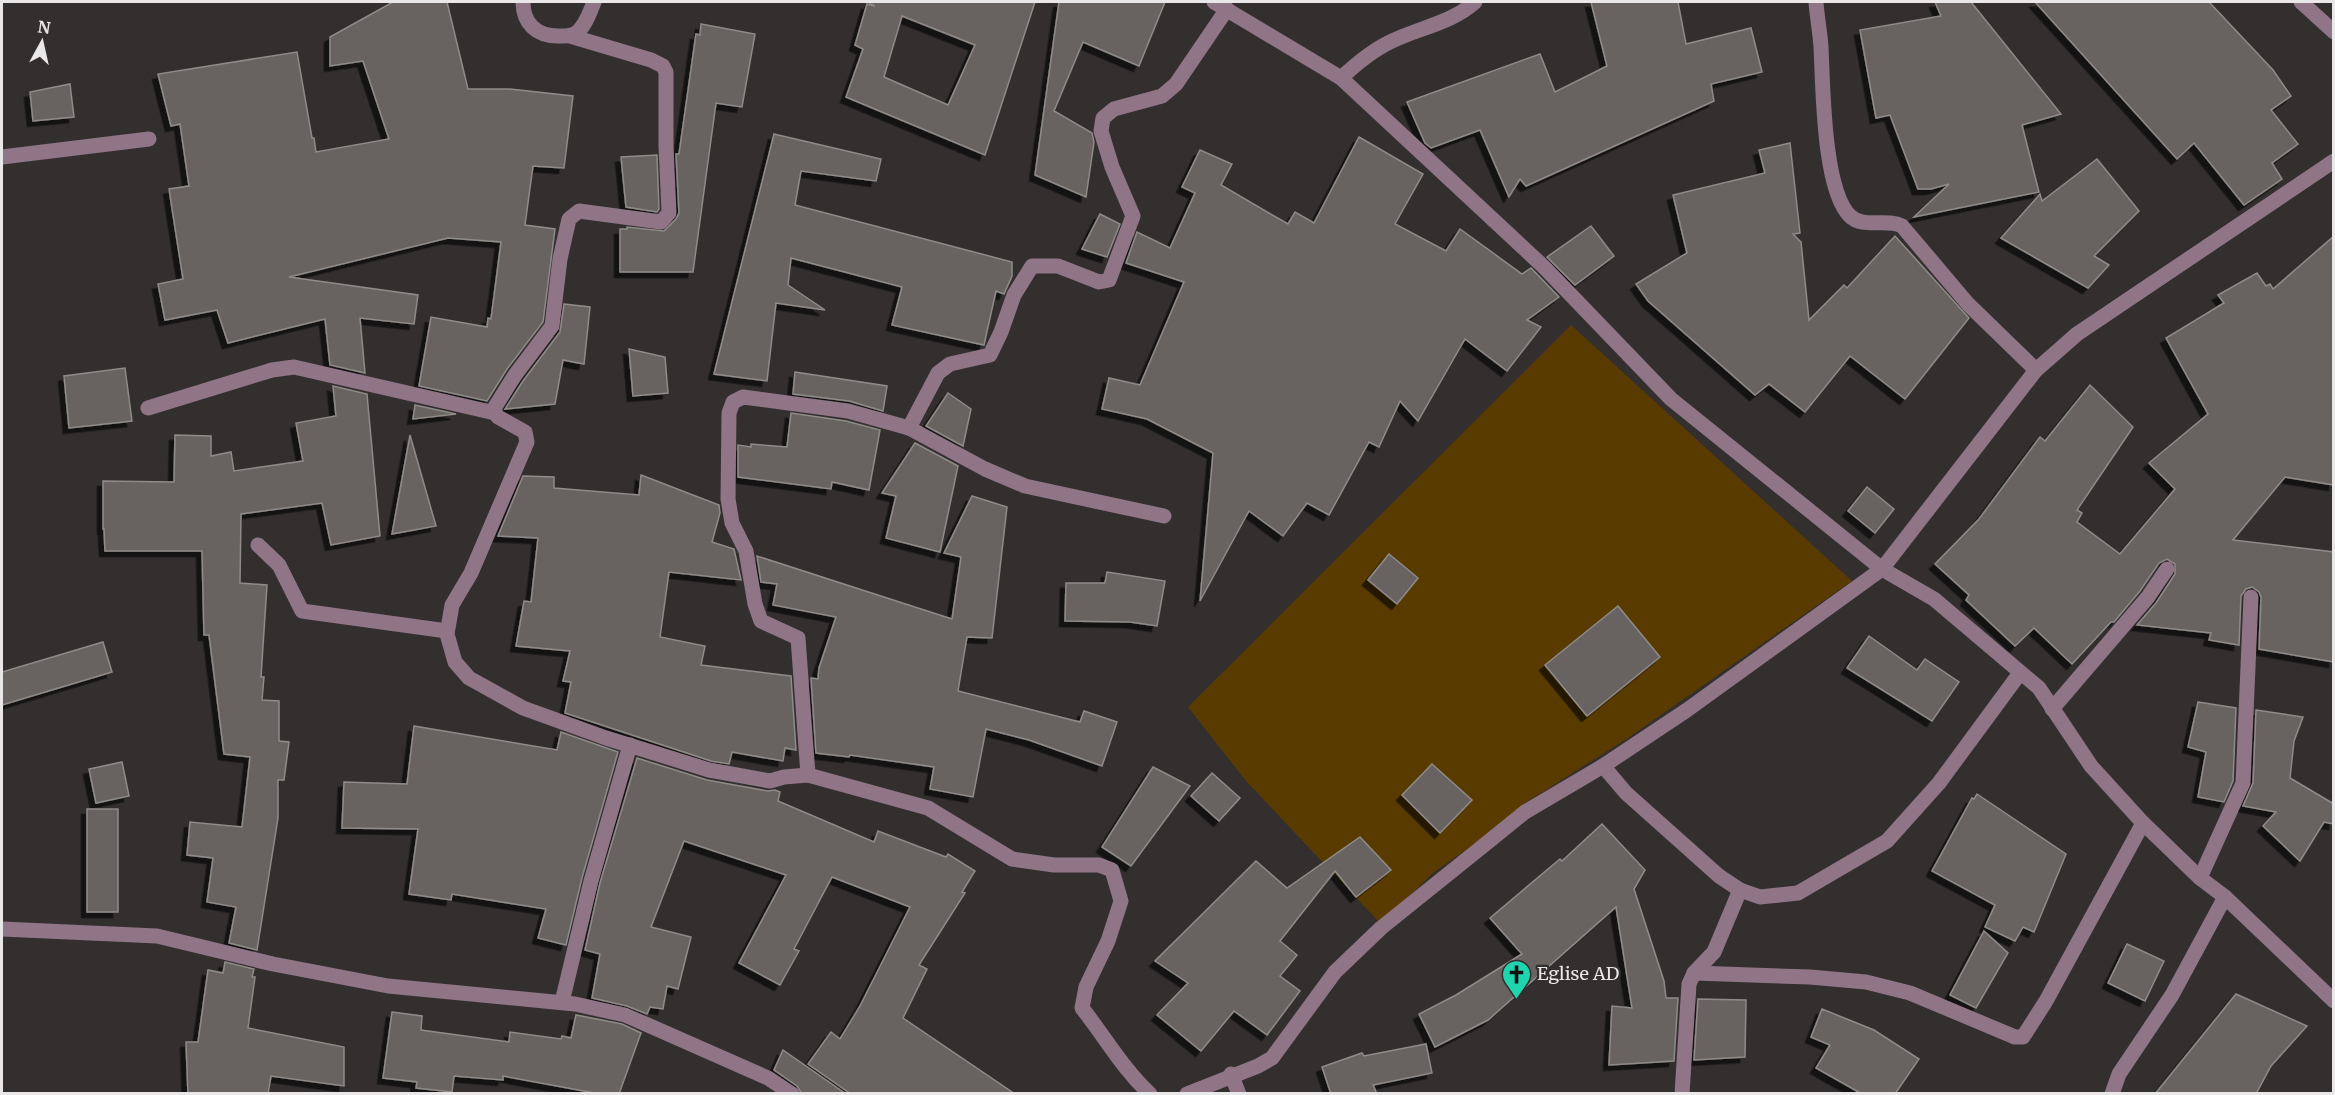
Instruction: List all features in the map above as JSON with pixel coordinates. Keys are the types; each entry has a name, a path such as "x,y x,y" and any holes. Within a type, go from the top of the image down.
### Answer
{"street":[{"path":"495,413 495,407 515,375 552,326 560,259 569,219 579,211 661,222 669,213 666,72 663,66 651,60 570,36 542,34 530,26 523,13 523,2"},
{"path":"570,36 578,32 589,16 594,2"},
{"path":"1341,78 1368,54 1417,30 1452,18 1475,2"},
{"path":"1816,2 1830,164 1839,195 1849,216 1858,222 1894,222 1902,226 1968,304 2037,370"},
{"path":"2301,2 2334,32"},
{"path":"909,428 938,373 950,364 990,355 1014,295 1032,266 1058,266 1099,282 1109,280 1133,216 1112,167 1101,131 1103,118 1114,109 1162,96 1176,84 1220,5 1341,78 1536,259 1671,399 1882,569 1934,599 2039,688 2091,766 2143,823 2334,1001"},
{"path":"2,157 149,139"},
{"path":"1187,1094 1272,1058 1335,972 1381,928 1525,812 1603,765 1686,710 1882,569 2037,370 2078,334 2125,300 2334,161"},
{"path":"148,408 272,370 294,367 495,413 525,432 527,442 471,573 452,605 447,631 455,662 469,678 523,708 709,770 770,781 784,777 808,776 928,808 1012,859 1054,865 1099,865 1112,870 1121,901 1108,941 1086,987 1082,1008 1109,1042 1130,1075 1150,1094"},
{"path":"808,776 798,638 761,621 755,604 746,551 732,523 728,499 729,413 733,402 743,397 848,411 909,428 985,469 1025,486 1164,516"},
{"path":"258,545 279,565 302,611 447,631"},
{"path":"2052,709 2148,597 2167,569"},
{"path":"2200,878 2243,783 2251,597"},
{"path":"1603,765 1626,793 1719,876 1740,890 1760,897 1798,893 1887,841 1939,783 2020,673"},
{"path":"562,1002 591,881 630,745"},
{"path":"1694,973 1810,977 1866,982 1910,993 2015,1037 2023,1037 2046,1001 2143,823"},
{"path":"1682,1094 1689,984 1694,973 1714,952 1740,890"},
{"path":"2112,1094 2119,1074 2172,994 2225,897"},
{"path":"2,929 157,936 273,964 388,986 562,1002 625,1015 768,1078 792,1094"},
{"path":"1231,1074 1239,1094"}],"shaded area":[{"path":"1571,325 1852,581 1628,738 1522,805 1484,837 1433,873 1381,924 1246,781 1188,707"}],"building":[{"path":"393,2 447,2 468,89 510,89 573,96 564,168 533,166 525,225 555,229 543,322 507,369 487,401 419,386 431,317 487,327 488,318 491,319 501,242 448,238 289,277 418,295 414,324 360,318 365,373 330,365 325,319 228,343 217,310 165,320 158,284 183,279 169,189 189,186 180,124 171,126 158,74 297,52 316,152 389,139 363,61 330,66 330,37"},
{"path":"870,2 1035,2 985,155 846,97 863,49 855,45 867,4 875,6","holes":["902,16 975,45 948,105 884,77"]},
{"path":"1059,2 1165,2 1139,66 1083,42 1054,111 1092,133 1094,142 1086,197 1035,175"},
{"path":"1591,2 1678,2 1686,44 1751,28 1762,72 1711,84 1714,101 1526,186 1520,179 1509,197 1480,130 1431,148 1425,143 1407,102 1540,54 1555,92 1607,66"},
{"path":"1935,2 1971,2 2061,114 2022,125 2039,192 1914,217 1949,184 1931,189 1918,189 1890,115 1876,118 1860,30 1941,16"},
{"path":"2035,2 2209,2 2273,70 2291,96 2271,110 2298,144 2272,163 2282,179 2244,205 2194,143 2177,159"},
{"path":"701,24 755,34 742,107 716,103 693,272 620,272 620,229 627,229 627,227 664,231 679,213 676,154 679,154 696,34 700,35"},
{"path":"70,84 74,117 33,121 30,92"},
{"path":"774,134 881,159 876,181 801,171 795,205 1012,262 1012,276 1004,294 996,291 984,345 892,325 902,287 791,258 788,285 825,310 776,303 767,381 714,374"},
{"path":"1359,137 1423,174 1395,224 1446,251 1460,229 1522,274 1531,268 1559,297 1527,320 1541,327 1507,371 1465,339 1418,421 1400,401 1379,447 1369,442 1329,515 1307,503 1283,536 1249,511 1200,601 1213,453 1147,419 1102,409 1109,378 1140,385 1184,282 1126,263 1137,232 1170,248 1195,193 1182,187 1200,150 1232,164 1221,185 1288,224 1295,212 1314,223"},
{"path":"1790,143 1800,233 1793,234 1801,242 1809,320 1844,285 1847,288 1895,236 1969,318 1905,399 1850,356 1805,412 1769,384 1755,395 1648,301 1636,284 1687,253 1673,195 1765,173 1759,150"},
{"path":"657,155 659,209 657,212 626,207 621,157"},
{"path":"2097,159 2139,211 2094,256 2109,265 2088,288 2001,238 2040,194 2042,201"},
{"path":"1100,214 1120,224 1107,257 1082,249"},
{"path":"1591,226 1614,256 1575,285 1547,257"},
{"path":"2334,236 2334,485 2285,477 2233,540 2334,552 2334,662 2259,649 2261,597 2259,592 2252,587 2246,589 2241,596 2239,645 2209,640 2211,633 2137,625 2156,603 2175,574 2175,564 2167,559 2159,563 2140,591 2114,622 2111,622 2072,664 2034,628 2015,646 1966,600 1969,595 1935,564 1979,519 2040,437 2045,441 2090,385 2133,427 2077,510 2082,513 2077,522 2120,554 2175,489 2149,463 2208,414 2166,338 2224,303 2218,295 2257,273 2266,286 2270,284 2273,289"},
{"path":"564,304 590,307 584,364 563,360 555,404 505,409 560,332"},
{"path":"629,349 665,357 668,393 633,396"},
{"path":"125,368 132,421 69,428 64,376"},
{"path":"795,372 887,386 883,411 849,401 793,394"},
{"path":"333,386 367,394 380,536 331,545 322,503 241,514 240,583 267,585 261,677 264,677 262,700 279,701 279,741 289,742 284,780 278,780 278,818 257,950 229,943 236,907 207,902 213,858 187,855 190,822 242,827 250,757 224,754 209,635 204,635 202,551 105,551 103,481 174,482 175,435 211,436 211,456 231,452 234,471 303,461 296,423 336,416"},
{"path":"948,393 971,409 963,446 926,426"},
{"path":"415,405 456,414 413,419"},
{"path":"791,413 846,421 880,430 869,490 832,482 831,489 738,477 738,445 787,447"},
{"path":"410,435 436,526 392,534"},
{"path":"915,443 958,466 940,552 886,538 896,496 882,493"},
{"path":"641,475 719,505 720,513 712,542 734,549 741,580 669,572 660,637 705,646 701,665 791,676 796,750 785,748 783,761 732,752 729,764 711,761 565,713 571,682 563,681 570,651 516,646 524,601 531,602 538,538 498,536 523,476 554,477 554,488 639,495"},
{"path":"1867,487 1894,509 1875,533 1848,511"},
{"path":"972,496 1007,507 992,638 967,637 958,691 1080,722 1084,711 1117,722 1102,766 1029,740 986,729 973,797 930,789 934,767 850,755 849,757 816,753 811,678 818,679 819,668 836,617 773,605 777,584 761,582 757,556 952,619 961,557 944,553"},
{"path":"1389,554 1418,578 1397,604 1368,580"},
{"path":"1107,572 1165,581 1157,626 1130,622 1065,621 1066,583 1105,583"},
{"path":"1618,606 1660,657 1587,716 1545,665"},
{"path":"1869,636 1917,670 1925,659 1959,682 1932,721 1847,668"},
{"path":"103,642 112,672 2,705 2,672"},
{"path":"2198,702 2236,708 2233,781 2224,802 2198,797 2206,752 2188,747"},
{"path":"2256,710 2303,717 2294,741 2290,778 2334,804 2334,824 2324,822 2300,861 2263,826 2276,812 2243,806 2253,783"},
{"path":"414,726 557,750 561,732 618,752 582,878 566,945 538,938 546,909 452,894 451,900 409,894 418,829 342,828 344,782 407,784"},
{"path":"637,758 707,780 768,791 775,790 780,792 778,801 874,842 878,831 946,857 948,854 975,871 962,892 965,893 919,965 927,969 903,1018 1015,1094 851,1094 808,1064 831,1032 840,1039 860,1006 910,907 832,877 794,949 799,951 780,985 739,963 786,875 684,841 651,927 691,937 678,989 667,986 663,1009 650,1007 647,1014 627,1006 592,998 600,954 585,950 600,883"},
{"path":"122,762 129,796 96,803 89,769"},
{"path":"1432,764 1472,800 1440,833 1402,795"},
{"path":"1153,767 1190,786 1131,866 1102,847"},
{"path":"1212,773 1240,798 1219,821 1191,796"},
{"path":"1977,794 2066,854 2034,932 2023,927 2015,941 1985,927 1995,905 1932,871 1972,798 1974,799"},
{"path":"87,809 118,809 118,912 87,912"},
{"path":"1602,824 1645,870 1634,889 1664,981 1666,998 1678,998 1674,1061 1609,1065 1612,1006 1632,1008 1616,907 1488,1020 1435,1047 1419,1014 1456,995 1522,954 1490,918 1560,859 1562,861"},
{"path":"1360,837 1391,870 1356,897 1335,871 1280,941 1297,955 1280,976 1300,991 1267,1035 1234,1011 1201,1051 1157,1015 1188,983 1155,961 1256,861 1287,888"},
{"path":"1984,931 2008,953 1976,1008 1950,995"},
{"path":"2127,944 2164,961 2145,1001 2108,983"},
{"path":"225,962 254,969 252,977 255,977 248,1028 344,1047 344,1086 271,1076 268,1094 188,1094 186,1042 198,1042 208,970 223,973"},
{"path":"2236,994 2307,1026 2271,1066 2256,1094 2155,1094"},
{"path":"1698,999 1746,1000 1745,1057 1694,1060"},
{"path":"1822,1009 1874,1030 1919,1059 1895,1094 1862,1094 1816,1068 1830,1045 1811,1037"},
{"path":"392,1012 422,1016 421,1030 509,1042 510,1032 561,1039 562,1036 571,1038 576,1015 622,1024 641,1033 619,1094 600,1094 503,1076 503,1080 454,1076 452,1092 416,1088 417,1082 383,1078"},
{"path":"1426,1044 1432,1073 1373,1085 1377,1094 1331,1094 1322,1067 1362,1053 1364,1056"},
{"path":"783,1050 846,1094 802,1094 797,1086 774,1070"}],"place":[{"name":"Eglise AD","path":"1516,1000"}]}
